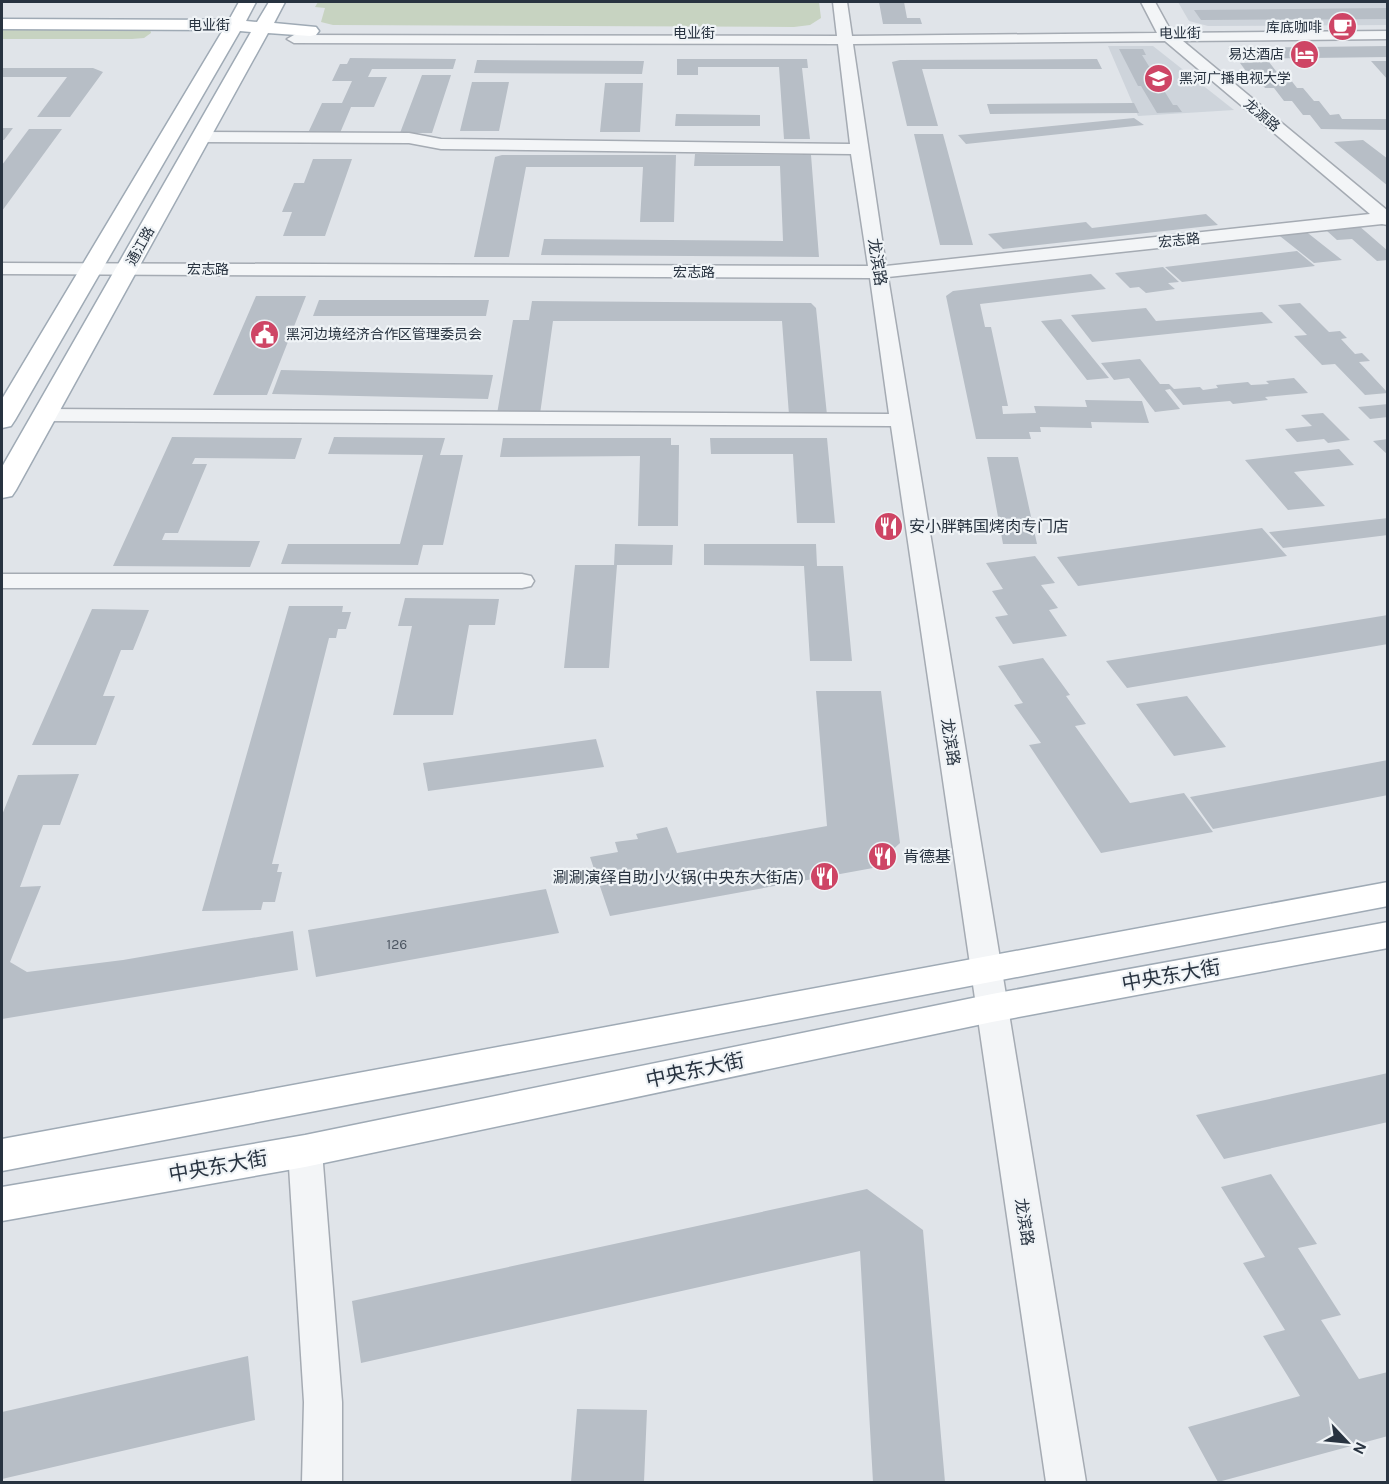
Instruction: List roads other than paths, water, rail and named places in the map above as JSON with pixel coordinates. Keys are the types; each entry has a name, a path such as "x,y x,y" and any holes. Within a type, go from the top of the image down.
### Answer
{"main road":[{"name":"通江路","path":"2,420 89,269 212,45 234,25 248,2"},
{"name":"通江路","path":"2,490 277,2"},
{"name":"电业街","path":"2,24 148,33 234,25 259,34"},
{"name":"电业街","path":"212,45 259,34 302,35"},
{"path":"2,1155 1388,894"},
{"name":"中央东大街","path":"2,1204 305,1151 992,1008 1388,935"}],"street":[{"name":"龙滨路","path":"840,2 858,148 1066,1482"},
{"name":"龙源路","path":"1148,2 1166,35 1386,219"},
{"name":"电业街","path":"302,35 845,37 1388,33"},
{"path":"201,137 409,138 441,144 858,148"},
{"name":"宏志路","path":"2,268 879,272 1386,219"},
{"path":"45,415 902,420"},
{"path":"2,581 522,581"},
{"path":"305,1151 323,1402 322,1482"}],"place":[{"name":"库底咖啡","path":"1343,27"},
{"name":"易达酒店","path":"1305,54"},
{"name":"黑河广播电视大学","path":"1158,78"},
{"name":"黑河边境经济合作区管理委员会","path":"265,334"},
{"name":"安小胖韩国烤肉专门店","path":"888,526"},
{"name":"肯德基","path":"882,856"},
{"name":"涮涮演绎自助小火锅(中央东大街店)","path":"825,877"}]}
